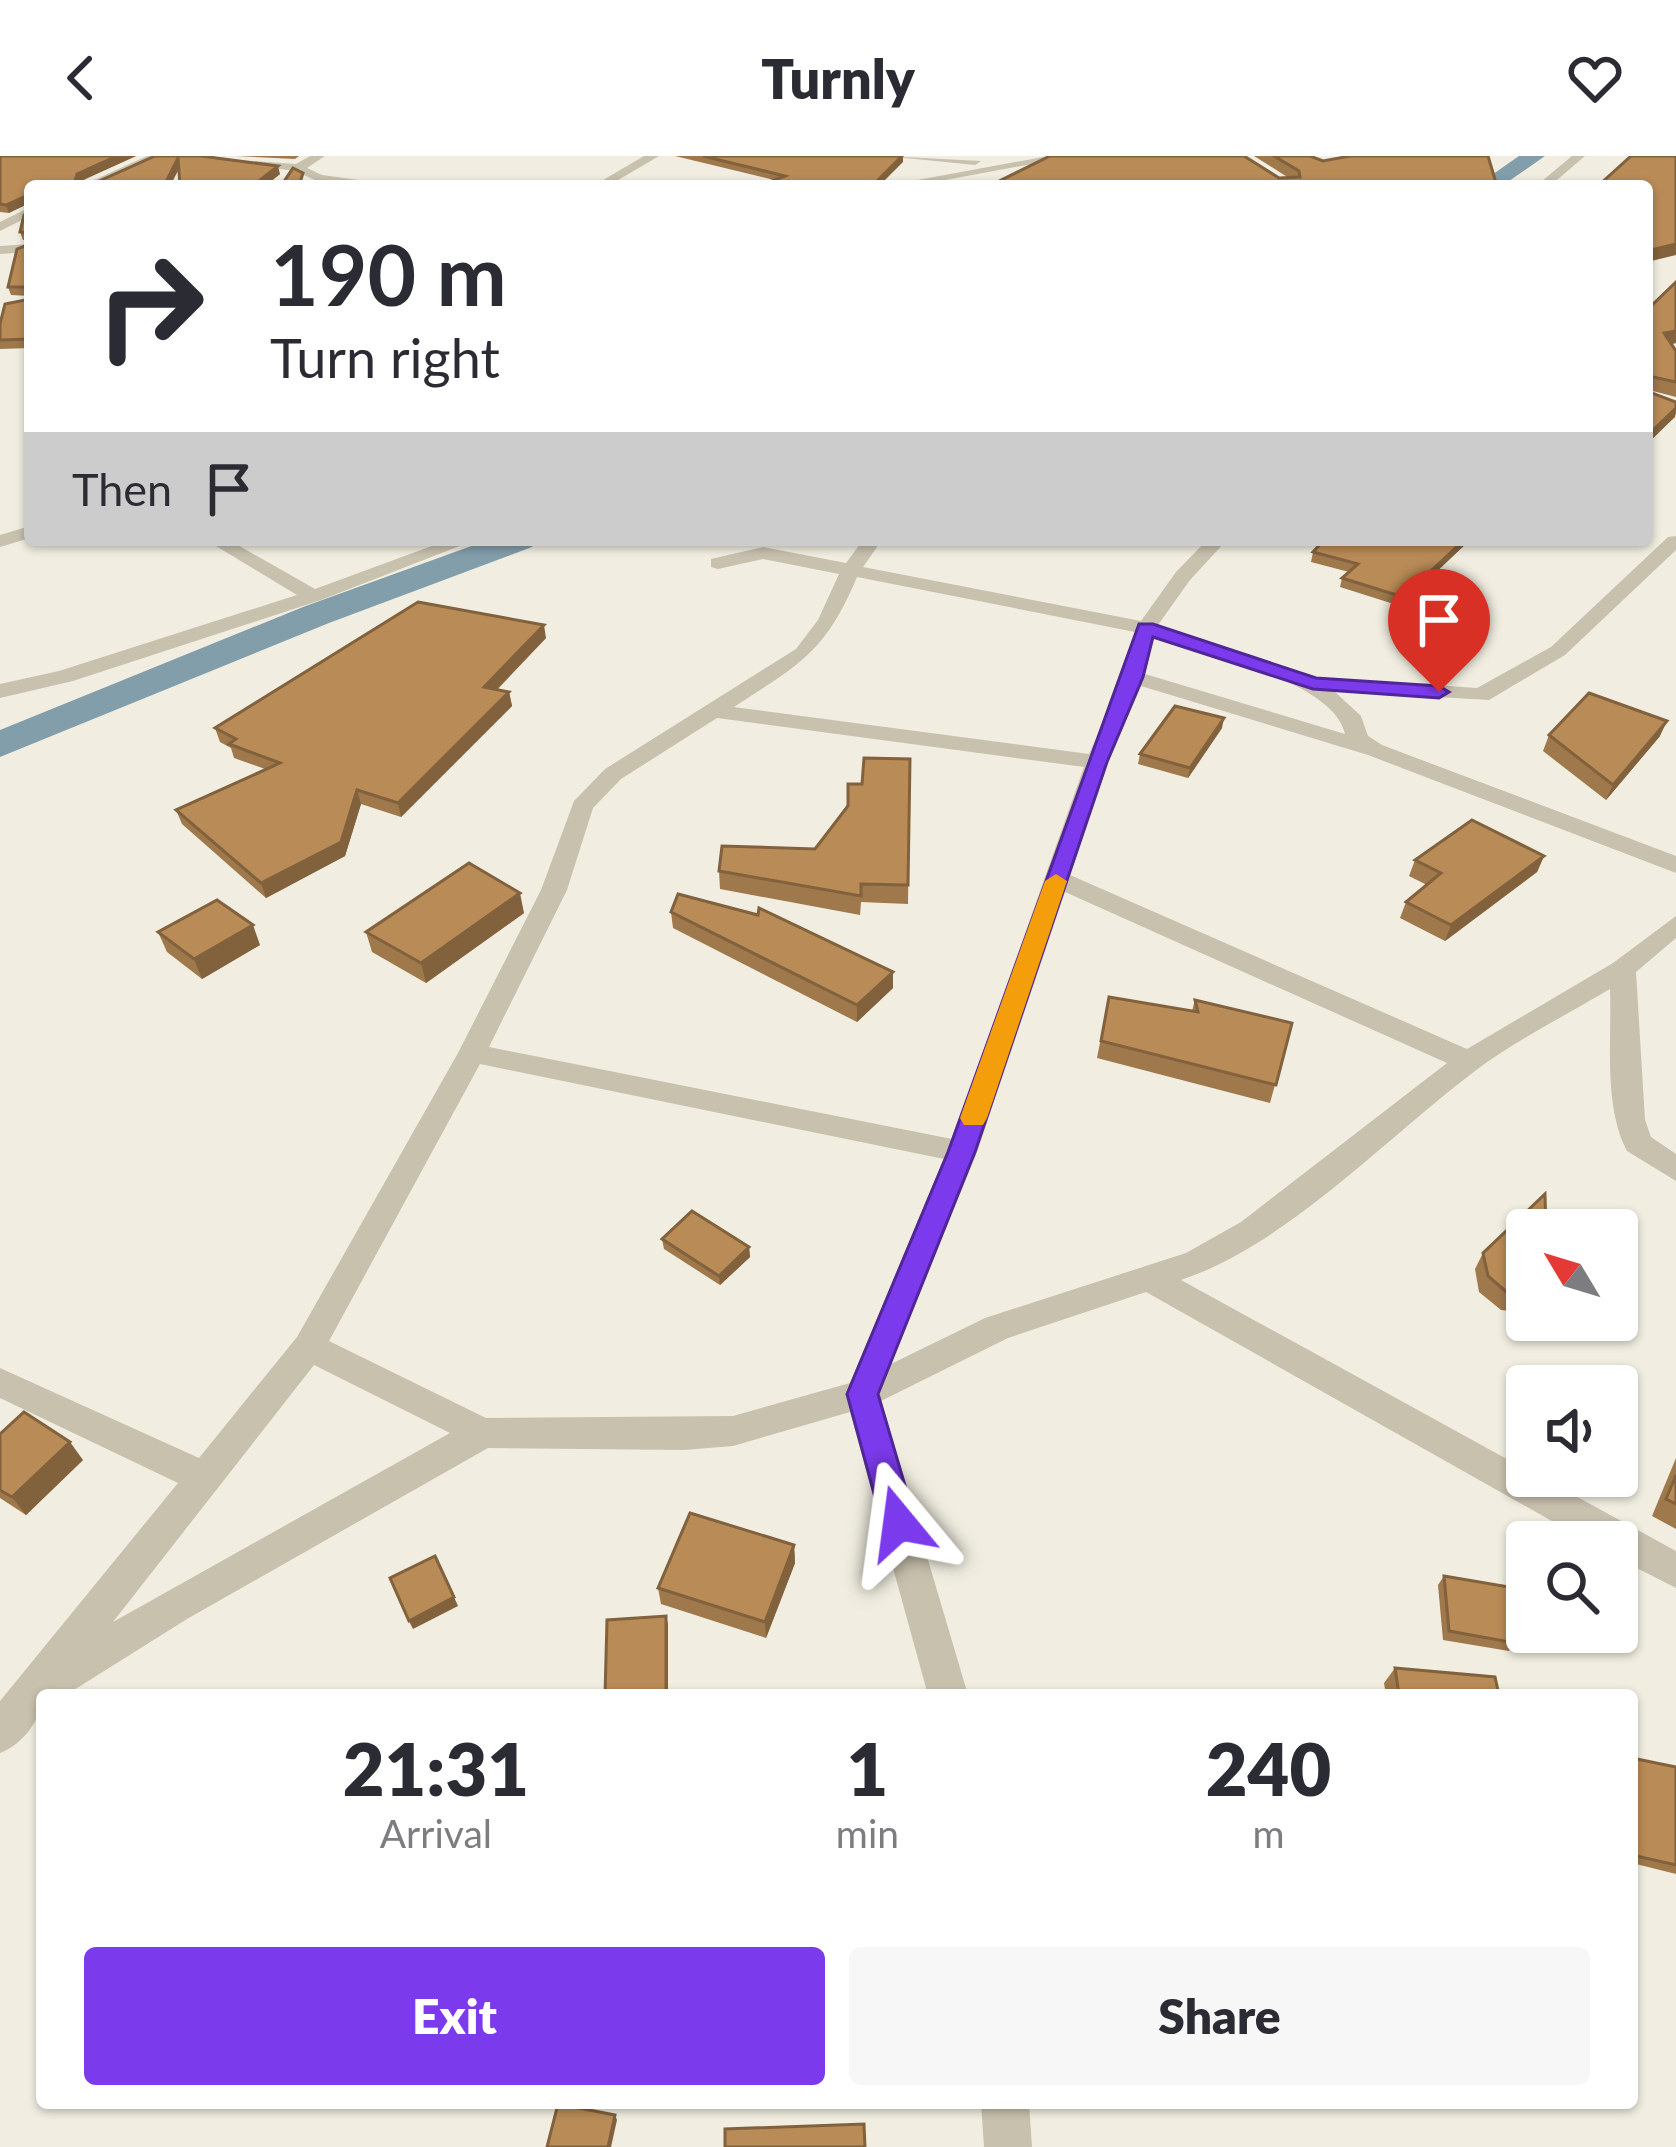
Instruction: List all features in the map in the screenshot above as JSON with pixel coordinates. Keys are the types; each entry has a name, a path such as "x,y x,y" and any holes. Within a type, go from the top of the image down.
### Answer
{"street":[{"path":"101,180 157,156"},
{"path":"187,156 298,168 338,180"},
{"path":"298,168 319,156"},
{"path":"610,180 653,156"},
{"path":"891,156 1043,160"},
{"path":"926,180 1070,156"},
{"path":"1549,180 1579,156"},
{"path":"718,563 763,553 1146,628 1313,683 1481,695 1558,651 1676,541"},
{"path":"226,546 314,596"},
{"path":"0,691 65,676 314,596 450,546"},
{"path":"39,1689 309,1347 472,1053 554,890 582,806 613,774 803,653 828,622 849,572 868,546"},
{"path":"946,1689 862,1394 962,1152 1097,762 1134,677 1146,628 1183,576 1213,546"},
{"path":"1134,677 1374,751 1676,865"},
{"path":"1313,683 1353,721 1358,739 1374,751"},
{"path":"710,710 1097,762"},
{"path":"1057,879 1469,1061"},
{"path":"40,1689 202,1588 483,1433 684,1435 733,1431 862,1394 998,1328 1151,1279 1226,1249 1469,1061 1622,969 1676,924"},
{"path":"1622,969 1630,1120 1638,1143 1676,1169"},
{"path":"472,1053 962,1152"},
{"path":"1151,1279 1676,1571"},
{"path":"309,1347 483,1433"},
{"path":"0,1382 205,1478"},
{"path":"0,1733 36,1692"},
{"path":"1005,2109 1008,2147"}],"building":[{"path":"0,156 117,156 77,174 75,180 24,180 24,197 0,204"},
{"path":"155,156 201,156 278,166 260,180 180,180 178,158 167,180 101,180"},
{"path":"703,156 902,156 878,180 775,180 785,176"},
{"path":"1050,156 1244,156 1279,178 1300,177 1299,171 1274,156 1310,156 1323,161 1350,156 1488,156 1495,180 1001,180"},
{"path":"1631,156 1676,156 1676,244 1653,250 1653,180 1605,180"},
{"path":"293,168 303,173 301,180 285,180"},
{"path":"24,246 24,287 8,287 17,249"},
{"path":"1676,282 1676,331 1664,333 1676,351 1676,382 1653,377 1653,304"},
{"path":"24,300 24,339 0,340 5,304"},
{"path":"1653,393 1676,402 1676,408 1653,430"},
{"path":"1318,546 1458,546 1403,597 1342,578 1358,564 1313,552"},
{"path":"418,602 544,625 484,687 509,692 398,803 357,790 341,842 261,883 176,810 280,763 229,744 236,739 215,728"},
{"path":"1589,693 1667,721 1613,785 1549,735"},
{"path":"1175,706 1224,718 1190,768 1140,754"},
{"path":"864,758 910,759 908,885 861,884 861,896 719,871 722,846 815,849 848,806 848,784 862,784"},
{"path":"1472,820 1544,856 1451,925 1406,902 1441,873 1415,860"},
{"path":"469,863 520,893 421,963 366,932"},
{"path":"678,894 758,915 759,908 893,972 857,1005 671,912"},
{"path":"217,900 253,925 194,959 158,932"},
{"path":"1109,997 1198,1012 1195,1000 1292,1023 1276,1085 1101,1041"},
{"path":"1545,1194 1545,1209 1529,1209"},
{"path":"692,1211 749,1247 719,1276 662,1239"},
{"path":"1506,1231 1506,1292 1488,1276 1483,1253"},
{"path":"24,1412 70,1442 12,1497 0,1490 0,1434"},
{"path":"1676,1475 1676,1504 1666,1499"},
{"path":"690,1513 794,1545 765,1622 658,1588"},
{"path":"435,1556 454,1597 409,1621 390,1578"},
{"path":"1444,1576 1506,1586 1506,1641 1449,1631"},
{"path":"666,1616 666,1689 605,1689 607,1620"},
{"path":"1395,1668 1495,1677 1498,1689 1398,1689"},
{"path":"1638,1759 1676,1767 1676,1865 1638,1856"},
{"path":"557,2109 615,2115 608,2147 547,2147"},
{"path":"864,2124 865,2147 725,2147 725,2129"}],"waterway":[{"path":"1496,180 1534,156"},
{"path":"0,745 316,615 504,546"}],"slow traffic":[{"path":"974,1118 1056,881"}],"route":[{"path":"899,1523 862,1394 962,1152 1097,762 1134,677 1146,628 1313,683 1439,692"}]}
